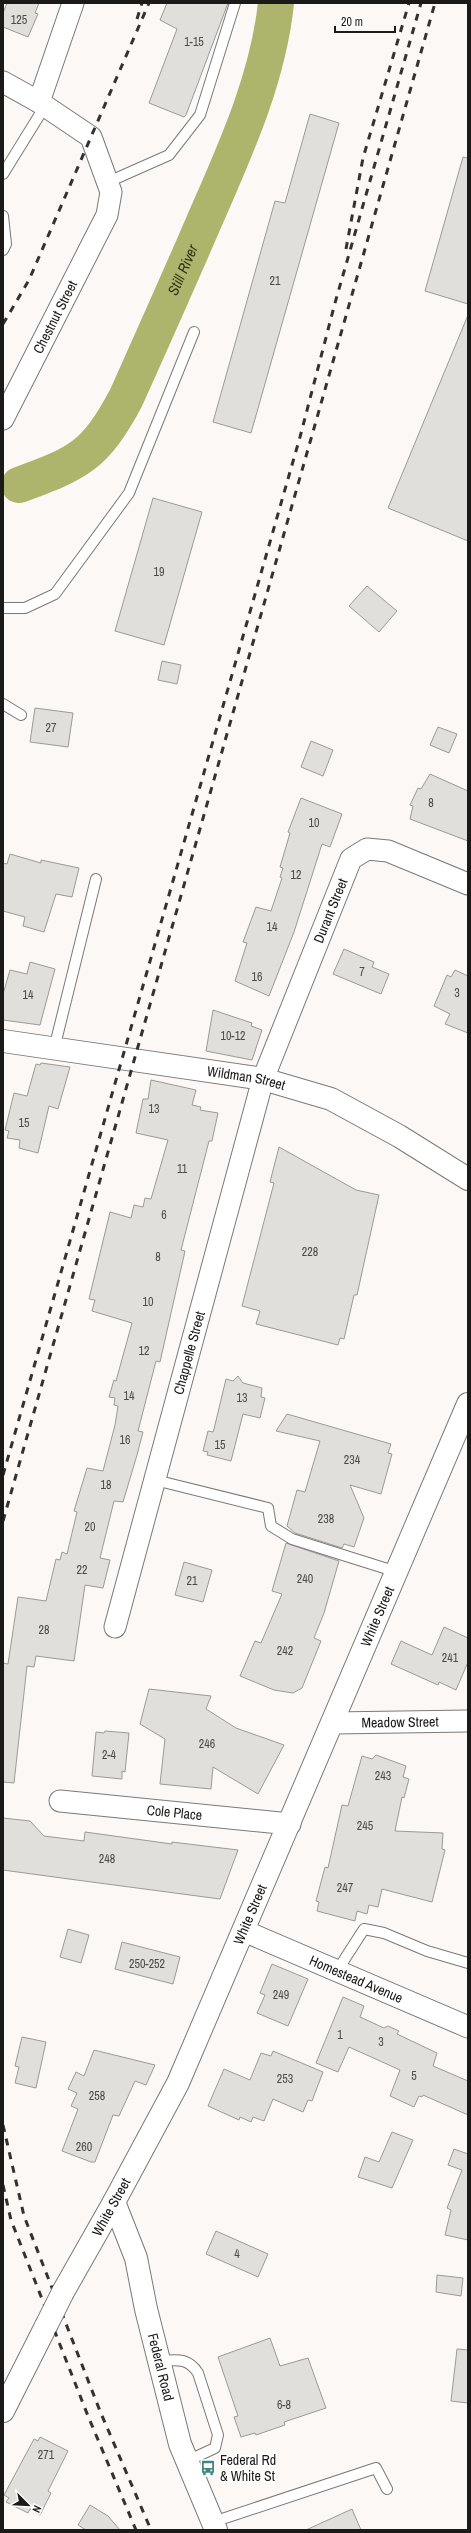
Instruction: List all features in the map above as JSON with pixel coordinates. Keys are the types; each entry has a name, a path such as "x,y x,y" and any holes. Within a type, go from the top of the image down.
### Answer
{"main road":[{"name":"Wildman Street","path":"3,1041 263,1079 331,1099 399,1136 468,1179"},
{"name":"White Street","path":"3,2411 64,2292 178,2083 290,1824 468,1404"},
{"name":"Federal Road","path":"114,2202 136,2258 159,2361 180,2444 214,2526"}],"street":[{"path":"42,104 73,3"},
{"name":"Chestnut Street","path":"3,82 42,104 91,137 111,192 107,215 3,419"},
{"name":"Durant Street","path":"263,1079 351,859 367,849 388,851 468,884"},
{"name":"Chappelle Street","path":"116,1627 263,1079"},
{"name":"Meadow Street","path":"333,1723 468,1721"},
{"name":"Cole Place","path":"60,1801 290,1824"},
{"name":"Homestead Avenue","path":"244,1931 468,2027"}],"lane":[{"path":"108,182 141,165 169,156 200,115 235,3"},
{"path":"3,174 42,104"},
{"path":"3,216 6,244 3,250"},
{"path":"3,608 24,608 55,594 128,493 194,332"},
{"path":"3,704 21,715"},
{"path":"54,1049 96,879"},
{"path":"155,1480 268,1508 271,1526 292,1539 397,1572"},
{"path":"337,1971 364,1929 384,1933 427,1951 468,1963"},
{"path":"159,2361 183,2360 192,2364 198,2373 218,2435 215,2448 187,2461"},
{"path":"214,2526 376,2468 387,2489"}],"building":[{"path":"7,3 39,3 35,13 38,14 28,37 3,27 3,13"},
{"path":"167,3 228,3 184,117 149,103 177,29 160,20"},
{"path":"310,114 339,123 251,433 213,422 275,201 285,203"},
{"path":"463,157 468,158 468,304 425,291"},
{"path":"468,315 468,541 388,508"},
{"path":"153,498 202,512 164,645 115,631"},
{"path":"367,586 397,611 379,632 349,606"},
{"path":"162,661 181,665 177,684 158,680"},
{"path":"35,708 73,713 68,747 30,742"},
{"path":"438,727 457,734 449,753 430,745"},
{"path":"311,741 333,750 323,776 301,767"},
{"path":"430,774 468,791 468,841 410,819 413,806 410,805 418,788 421,789"},
{"path":"301,798 342,814 330,847 322,844 294,932 269,996 235,981 247,943 243,942 256,907 271,911 282,878 280,877 283,868 280,867 290,833 288,832"},
{"path":"10,854 41,863 41,860 79,868 72,897 56,894 44,932 23,926 25,917 3,911 3,863 7,864"},
{"path":"344,949 374,962 372,967 389,974 381,994 333,974"},
{"path":"30,962 55,969 40,1025 3,1020 3,994 10,970 27,974"},
{"path":"455,970 468,976 468,1033 445,1024 450,1014 434,1006 447,975 451,977"},
{"path":"213,1010 252,1023 251,1026 262,1030 252,1060 206,1051"},
{"path":"41,1063 70,1067 58,1109 49,1106 38,1153 19,1148 20,1140 7,1138 9,1131 5,1130 14,1093 27,1096 36,1064 40,1065"},
{"path":"151,1080 196,1090 192,1105 201,1107 200,1110 218,1113 212,1141 209,1141 181,1250 185,1251 160,1362 156,1361 138,1431 143,1432 137,1455 123,1502 114,1501 100,1558 110,1560 103,1588 85,1585 74,1661 36,1656 34,1667 27,1666 14,1783 3,1782 3,1663 8,1664 18,1597 46,1601 56,1559 60,1560 62,1552 67,1554 77,1512 74,1511 87,1468 103,1471 115,1425 118,1406 114,1405 115,1398 109,1397 114,1380 116,1381 132,1323 92,1311 95,1300 89,1299 110,1212 131,1218 134,1205 143,1207 145,1198 151,1199 168,1140 136,1133 143,1099 148,1099"},
{"path":"279,1147 356,1190 379,1195 357,1295 354,1295 344,1339 340,1338 338,1345 256,1324 260,1311 242,1306 274,1183 270,1182"},
{"path":"238,1376 243,1383 262,1388 261,1397 265,1398 260,1418 243,1414 231,1461 207,1455 208,1452 203,1451 208,1431 213,1432 214,1429 226,1379 233,1381"},
{"path":"287,1414 391,1444 388,1453 392,1454 381,1494 350,1485 364,1518 354,1547 344,1544 342,1548 295,1533 287,1526 297,1490 305,1492 320,1441 276,1431"},
{"path":"286,1543 339,1561 324,1613 314,1638 321,1641 302,1688 293,1693 274,1690 240,1676 255,1641 261,1643 282,1594 272,1591"},
{"path":"184,1562 212,1570 203,1602 175,1595"},
{"path":"444,1627 468,1638 468,1662 456,1690 439,1682 438,1685 391,1664 401,1641 432,1655"},
{"path":"149,1689 211,1696 206,1709 236,1728 284,1745 258,1794 213,1767 211,1789 160,1784 165,1739 140,1724"},
{"path":"105,1731 129,1733 125,1772 122,1771 122,1779 92,1776 96,1732 104,1733"},
{"path":"376,1755 406,1766 403,1777 409,1779 404,1798 402,1797 395,1831 443,1833 442,1849 445,1850 432,1902 382,1889 378,1907 369,1905 367,1914 357,1911 355,1921 317,1911 319,1902 316,1901 325,1867 328,1868 342,1805 348,1806 362,1756 372,1759"},
{"path":"3,1818 30,1821 44,1836 84,1841 85,1832 172,1844 172,1842 238,1850 220,1899 69,1879 3,1870"},
{"path":"68,1929 89,1935 81,1963 60,1957"},
{"path":"122,1942 180,1957 173,1984 115,1969"},
{"path":"272,1964 308,1979 288,2026 257,2013 265,1995 260,1993"},
{"path":"343,1997 364,2006 360,2017 384,2028 388,2026 399,2031 397,2034 437,2053 433,2066 468,2081 468,2115 423,2095 422,2097 419,2096 414,2107 390,2096 400,2070 349,2047 338,2072 316,2063"},
{"path":"22,2037 46,2042 36,2088 15,2083 19,2067 15,2066"},
{"path":"94,2050 155,2065 146,2085 135,2081 119,2116 113,2115 95,2162 91,2162 62,2151 78,2109 71,2106 77,2093 68,2089 76,2072 84,2076"},
{"path":"273,2051 323,2072 312,2101 308,2100 303,2112 273,2099 264,2121 253,2117 251,2122 240,2117 239,2120 208,2106 224,2069 250,2080 261,2053 271,2056"},
{"path":"392,2132 413,2140 392,2188 358,2177 365,2157 379,2162"},
{"path":"454,2149 468,2154 468,2240 445,2235 451,2210 447,2208 462,2170 448,2165"},
{"path":"216,2231 268,2254 258,2277 206,2254"},
{"path":"437,2275 463,2278 461,2296 436,2292"},
{"path":"270,2338 280,2366 308,2358 326,2408 284,2422 285,2425 256,2435 255,2433 241,2437 234,2417 238,2416 218,2357"},
{"path":"457,2349 468,2350 468,2403 451,2401"},
{"path":"40,2437 68,2451 48,2491 51,2493 40,2515 30,2509 28,2513 6,2502 9,2498 4,2495 34,2439 38,2441"},
{"path":"90,2505 108,2516 120,2530 86,2530 78,2525"},
{"path":"352,2509 361,2530 306,2530"}],"waterway":[{"name":"Still River","path":"19,485 57,470 83,455 105,433 126,398 238,143 258,88 266,60 276,3"}],"railway":[{"path":"137,19 142,3"},
{"path":"3,324 29,280 149,3"},
{"path":"346,249 363,158 409,3"},
{"path":"3,1475 300,437 335,303 421,3"},
{"path":"3,1521 435,3"},
{"path":"3,2125 24,2216 100,2411 151,2530"},
{"path":"3,2185 11,2220 88,2416 136,2530"}],"place":[{"name":"Federal Rd & White St","path":"208,2468"}]}
